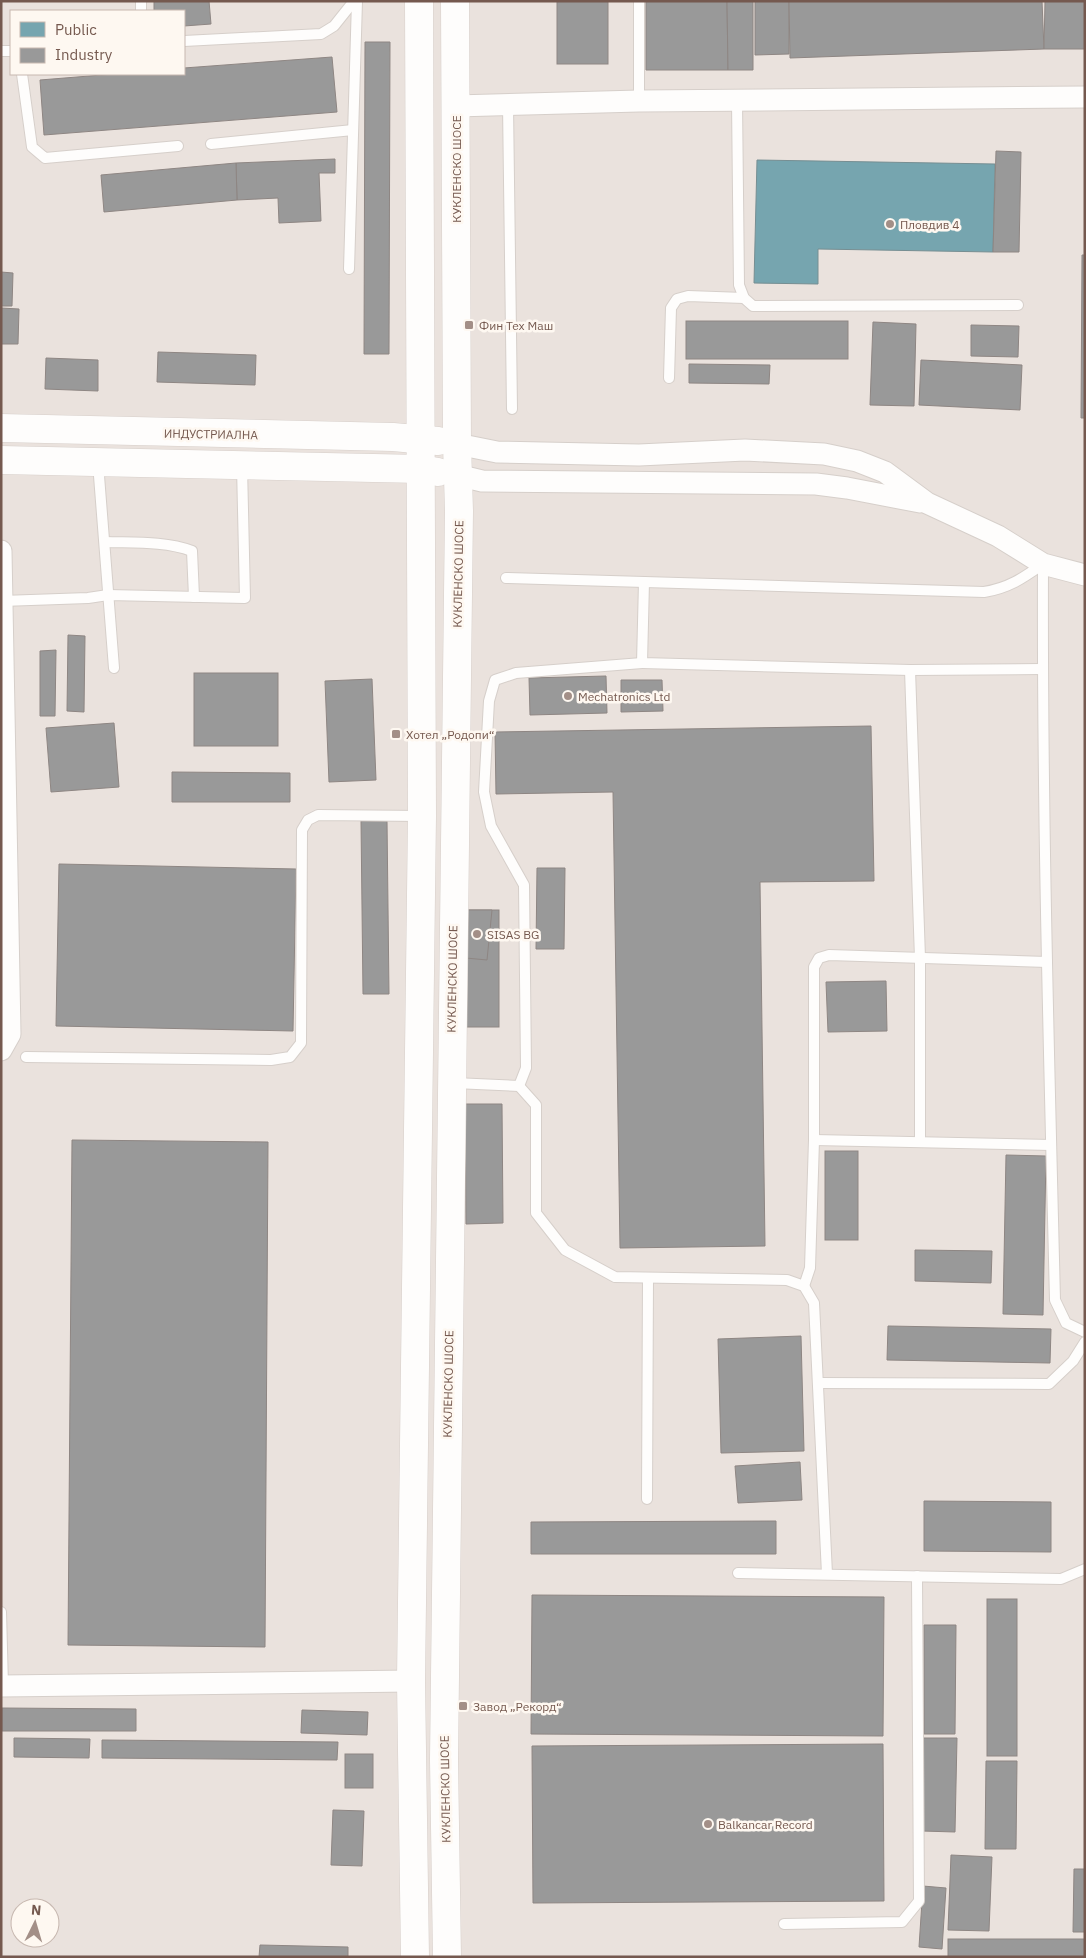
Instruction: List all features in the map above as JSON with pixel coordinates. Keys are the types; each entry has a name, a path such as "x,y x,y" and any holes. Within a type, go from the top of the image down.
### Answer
{"main road":[{"path":"416,1957 411,1681 422,816 419,1"},
{"name":"КУКЛЕНСКО ШОСЕ","path":"448,1957 444,1750 459,511 457,475 456,1"},
{"name":"ИНДУСТРИАЛНА","path":"1,428 421,439 457,444"},
{"path":"1,460 421,469 457,475"}],"street":[{"path":"456,106 639,101 1085,98"},
{"path":"457,444 498,452 640,454 746,450 824,454 858,461 885,472 927,503 998,536 1043,564 1085,574"},
{"path":"457,475 482,481 816,484 927,503"},
{"path":"1,550 10,1034 1,1050"},
{"path":"2,1686 411,1681"}],"lane":[{"path":"185,41 321,34 334,26 355,1"},
{"path":"349,269 355,1"},
{"path":"639,1 639,101"},
{"path":"22,75 32,147 45,158 178,146"},
{"path":"737,101 739,285 744,298 753,306 1018,305"},
{"path":"508,105 512,409"},
{"path":"211,144 353,130"},
{"path":"669,378 671,308 677,299 688,296 744,298"},
{"path":"98,462 114,668"},
{"path":"2,601 79,599 108,595 245,598 242,465"},
{"path":"104,542 182,547 192,551 194,597"},
{"path":"506,578 984,592 1000,590 1018,581 1043,564"},
{"path":"1043,564 1042,668 1055,1300 1066,1323 1085,1332"},
{"path":"642,663 644,582"},
{"path":"519,1086 526,1068 524,885 491,826 484,792 489,701 495,680 516,673 642,663 910,670 1042,668"},
{"path":"910,670 920,958 920,1142"},
{"path":"26,1057 271,1060 290,1057 301,1043 302,830 308,820 318,815 422,816"},
{"path":"804,1286 810,1268 814,1140 814,967 819,958 829,955 1047,962"},
{"path":"451,1083 519,1086 536,1105 536,1214 565,1250 615,1277 787,1280 804,1286 814,1303 827,1574"},
{"path":"814,1140 1051,1145"},
{"path":"647,1499 648,1278"},
{"path":"818,1383 1049,1384 1073,1362 1085,1342"},
{"path":"738,1572 1061,1579 1085,1568"},
{"path":"784,1924 902,1922 919,1901 917,1576"},
{"path":"1,1612 2,1686"}],"shaded area":[{"path":"1,1 1085,1 1085,1957 1,1957"}],"building: Public":[{"path":"757,160 995,164 993,252 818,249 818,284 754,283"}],"building: Industry":[{"path":"154,1 209,1 211,24 185,26 185,10 154,10"},
{"path":"557,1 608,1 608,64 557,64"},
{"path":"646,1 727,1 728,70 646,70"},
{"path":"727,1 753,1 753,70 728,70"},
{"path":"755,1 789,1 789,54 755,55"},
{"path":"789,1 1042,1 1044,49 790,58"},
{"path":"1045,1 1085,1 1085,49 1044,49"},
{"path":"365,42 390,42 389,354 364,354"},
{"path":"332,57 337,112 44,135 40,80 102,75 185,75 185,68"},
{"path":"996,151 1021,152 1019,252 993,252"},
{"path":"335,159 335,173 319,173 321,221 279,223 278,198 237,200 236,163"},
{"path":"236,163 237,200 104,212 101,175"},
{"path":"1082,255 1085,255 1085,418 1081,418"},
{"path":"1,272 13,273 12,306 1,306"},
{"path":"1,308 19,309 18,344 1,344"},
{"path":"686,321 848,321 848,359 686,359"},
{"path":"873,322 916,324 914,406 870,405"},
{"path":"971,325 1019,326 1018,357 971,356"},
{"path":"158,352 256,355 255,385 157,382"},
{"path":"46,358 98,360 98,391 45,389"},
{"path":"921,360 1022,365 1020,410 919,405"},
{"path":"689,364 770,365 769,384 689,383"},
{"path":"68,635 85,636 84,712 67,711"},
{"path":"56,650 55,716 40,716 40,651"},
{"path":"194,673 278,673 278,746 194,746"},
{"name":"Mechatronics Ltd","path":"606,676 607,713 530,715 529,678"},
{"path":"372,679 376,780 329,782 325,681"},
{"path":"621,680 662,680 663,711 621,712"},
{"path":"114,723 119,787 51,792 46,728"},
{"path":"871,726 874,881 760,882 765,1246 620,1248 613,792 496,794 495,732"},
{"path":"172,772 290,773 290,802 172,802"},
{"path":"361,821 387,821 389,994 363,994"},
{"path":"59,864 296,869 293,1031 56,1026"},
{"path":"537,868 565,868 564,949 536,949"},
{"path":"464,910 499,910 499,1027 464,1027"},
{"name":"SISAS BG","path":"464,910 492,910 487,960 466,958"},
{"path":"886,981 887,1031 828,1032 826,982"},
{"path":"465,1104 502,1104 503,1223 466,1224"},
{"path":"72,1140 268,1142 265,1647 68,1645"},
{"path":"825,1151 858,1151 858,1240 825,1240"},
{"path":"1006,1155 1046,1156 1043,1315 1003,1314"},
{"path":"915,1250 992,1251 991,1283 915,1281"},
{"path":"888,1326 1051,1329 1050,1363 887,1360"},
{"path":"801,1336 804,1451 721,1453 718,1339"},
{"path":"800,1462 802,1500 738,1503 735,1466"},
{"path":"924,1501 1051,1502 1051,1552 924,1551"},
{"path":"776,1521 776,1554 531,1554 531,1522"},
{"path":"532,1595 884,1597 883,1736 531,1734"},
{"path":"987,1599 1017,1599 1017,1756 987,1756"},
{"path":"924,1625 956,1625 955,1734 924,1734"},
{"path":"2,1708 136,1709 136,1731 2,1731"},
{"path":"302,1710 368,1712 367,1735 301,1733"},
{"path":"14,1738 90,1739 89,1758 14,1757"},
{"path":"923,1738 957,1738 955,1832 922,1831"},
{"path":"102,1740 338,1742 337,1760 102,1758"},
{"name":"Balkancar Record","path":"883,1744 884,1901 533,1903 532,1746"},
{"path":"345,1754 373,1754 373,1788 345,1788"},
{"path":"986,1761 1017,1761 1016,1849 985,1849"},
{"path":"333,1810 364,1811 362,1866 331,1865"},
{"path":"951,1855 992,1857 989,1931 948,1930"},
{"path":"1074,1869 1085,1869 1085,1932 1073,1932"},
{"path":"923,1886 946,1888 942,1949 919,1947"},
{"path":"948,1939 1085,1939 1085,1957 948,1957"},
{"path":"260,1945 348,1947 348,1957 259,1957"}],"place":[{"name":"Пловдив 4","path":"890,224"},
{"name":"Фин Тех Маш","path":"469,325"},
{"name":"Mechatronics Ltd","path":"568,696"},
{"name":"Хотел „Родопи“","path":"396,734"},
{"name":"SISAS BG","path":"477,934"},
{"name":"Завод „Рекорд“","path":"463,1706"},
{"name":"Balkancar Record","path":"708,1824"}]}
